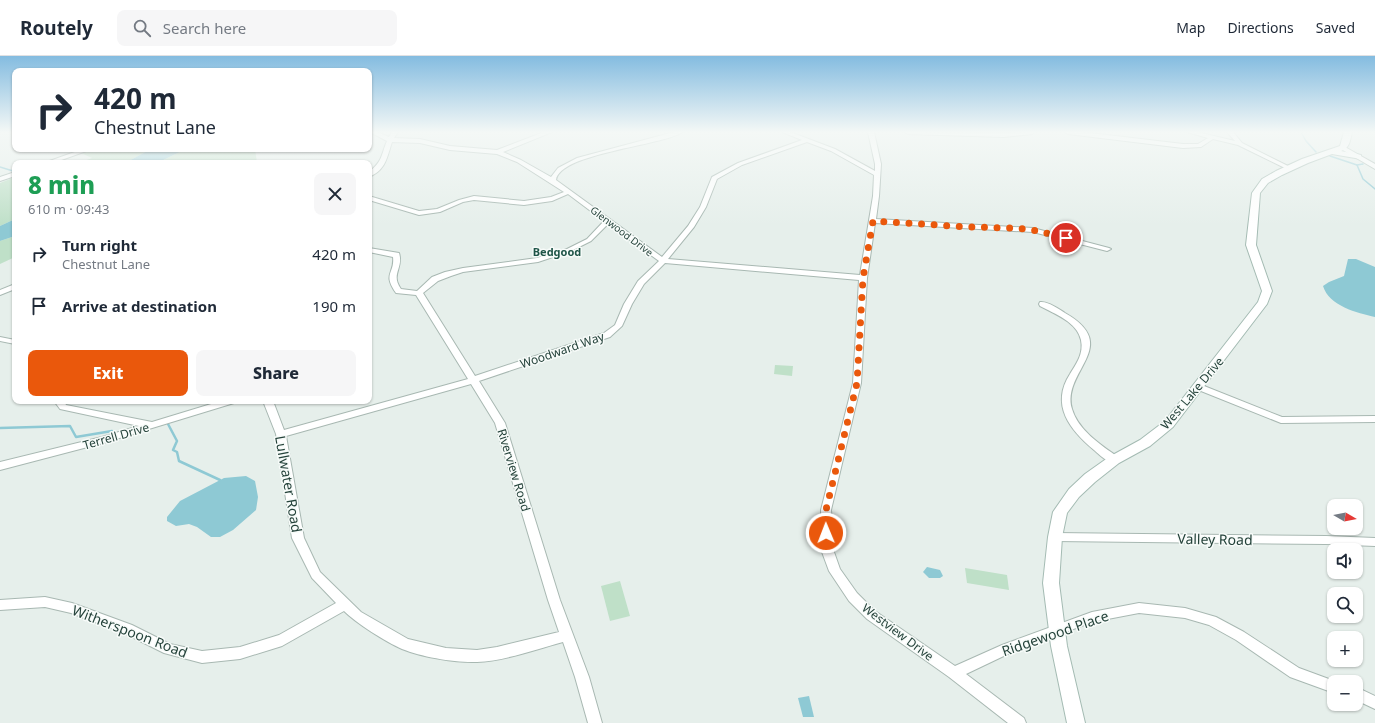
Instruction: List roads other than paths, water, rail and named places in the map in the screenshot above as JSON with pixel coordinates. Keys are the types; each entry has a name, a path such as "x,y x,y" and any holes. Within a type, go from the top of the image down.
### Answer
{"main road":[{"name":"West Lake Drive","path":"1076,723 1056,630 1051,583 1054,537 1060,512 1074,493 1090,478 1114,460 1145,443 1169,424 1263,302 1267,290 1251,245 1256,193 1265,181 1289,168 1302,163"}],"street":[{"path":"372,173 384,163"},
{"name":"Glenwood Drive","path":"523,163 553,181 663,261 863,278"},
{"path":"553,181 554,175 560,169 571,163"},
{"name":"Woodward Way","path":"280,434 474,380 607,335 618,326 628,304 641,284 663,261 703,207 714,178 742,163"},
{"path":"857,163 878,175"},
{"name":"Westview Drive","path":"878,163 873,221 863,278 857,383 826,510 828,552 835,571 853,597 871,615 954,673 1019,723"},
{"path":"1279,163 1289,168"},
{"path":"0,179 12,175"},
{"path":"372,199 419,213 430,213 461,201 474,198 524,203 552,199 568,192"},
{"path":"372,251 396,255 397,258 392,273 393,283 399,291 419,293 435,279 448,274 463,270 538,260 569,250 589,240 608,220"},
{"path":"873,221 968,227 1021,228 1107,249"},
{"path":"0,293 12,287"},
{"name":"Riverview Road","path":"419,293 500,423 566,636 582,677 595,723"},
{"path":"1043,304 1068,318 1081,330 1085,343 1085,357 1066,390 1066,405 1078,429 1094,446 1114,460"},
{"path":"0,339 12,341"},
{"path":"1199,387 1281,420 1375,418"},
{"path":"61,404 63,407 78,412 153,426"},
{"name":"Terrell Drive","path":"0,466 103,440 222,404"},
{"name":"Lullwater Road","path":"269,404 280,434 298,538 316,575 357,616 405,644 446,654 477,656 497,653 566,636"},
{"name":"Valley Road","path":"1054,537 1326,540 1375,542"},
{"name":"Witherspoon Road","path":"0,605 45,602 72,608 128,629 168,649 202,657 240,653 282,640 344,604"},
{"name":"Ridgewood Place","path":"954,673 1006,649 1092,617 1139,608 1185,613 1212,621 1240,636 1295,673 1327,684"},
{"path":"1363,697 1375,703"}],"water":[{"path":"12,220 12,237 0,241 0,226"},
{"path":"1348,259 1356,259 1375,267 1375,317 1344,308 1331,299 1326,293 1323,286 1344,276"},
{"path":"246,476 255,481 258,497 256,510 233,530 220,537 211,537 197,527 189,524 176,526 167,521 167,517 180,501 224,478"},
{"path":"927,567 940,570 943,576 940,578 929,578 923,572"},
{"path":"809,696 814,717 803,717 798,698"}],"waterway":[{"path":"1351,163 1357,165"},
{"path":"1357,165 1363,164"},
{"path":"1357,165 1363,179 1375,189"},
{"path":"0,167 12,171"},
{"path":"168,424 177,441 173,450 177,452 179,461 220,480"},
{"path":"0,428 70,426 76,437 112,431"}],"district":[{"name":"Bedgood","path":"557,251"}]}
